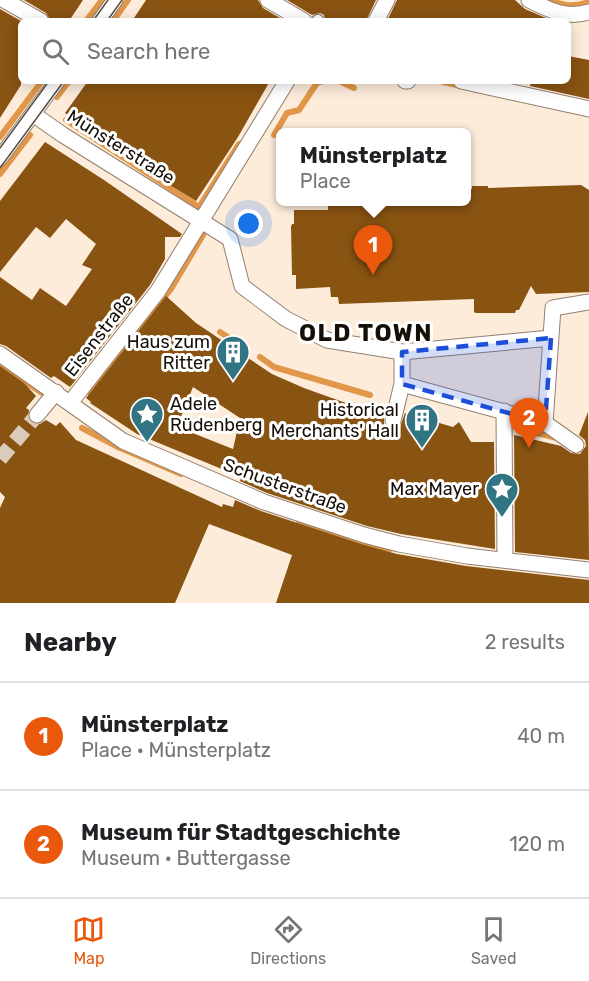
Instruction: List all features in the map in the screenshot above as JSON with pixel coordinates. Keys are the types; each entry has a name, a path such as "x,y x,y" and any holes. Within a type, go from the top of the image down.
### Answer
{"street":[{"path":"4,0 36,18"},
{"path":"102,18 115,0"},
{"path":"268,0 307,18"},
{"path":"378,18 387,0"},
{"path":"529,0 554,12 577,16 589,12"},
{"path":"0,158 55,84"},
{"name":"Eisenstraße","path":"70,403 158,291 195,217 285,84"},
{"path":"474,84 589,109"},
{"name":"Münsterstraße","path":"33,114 230,239 242,286 286,319 327,340 402,352 551,338"},
{"path":"545,423 553,308 589,302"},
{"path":"393,421 402,384 402,352"},
{"name":"Schusterstraße","path":"0,354 123,441 264,502 364,535 399,544 467,556 589,570"},
{"path":"402,384 545,423 576,445"},
{"path":"37,415 56,392"},
{"path":"504,411 505,560"}],"highlighted area":[{"path":"551,338 545,423 402,384 402,352"}],"building":[{"path":"24,0 83,0 71,18 49,18 46,13"},
{"path":"146,0 258,0 263,8 280,18 134,18"},
{"path":"287,0 376,0 367,18 324,18 320,13 312,15"},
{"path":"397,0 515,0 525,9 546,18 388,18"},
{"path":"0,9 18,19 18,84 21,85 0,118"},
{"path":"571,57 589,60 589,99 530,86 530,84 571,84"},
{"path":"86,84 268,84 238,137 196,201 139,166 65,113"},
{"path":"45,142 182,234 180,237 165,237 165,259 150,285 70,387 54,376 51,378 0,344 0,277 32,300 40,288 66,306 92,269 82,265 96,244 66,219 50,238 36,227 0,272 0,201"},
{"path":"581,185 589,190 589,292 536,294 531,286 519,310 515,313 476,313 474,312 474,299 339,304 338,297 331,297 330,287 296,289 296,275 292,275 291,227 294,224 294,210 328,210 328,206 471,206 472,186 488,186 488,188"},
{"path":"166,296 196,323 272,374 304,388 384,415 384,424 390,430 400,427 405,413 453,427 459,422 471,442 494,442 495,549 401,534 367,526 267,493 240,481 241,477 137,434 86,398","holes":["193,387 240,418 233,449 180,428 178,424"]},
{"path":"0,366 24,383 36,396 26,408 29,410 28,418 31,423 40,424 46,420 56,426 60,422 76,440 222,507 223,504 233,507 235,500 261,511 397,554 466,566 589,580 589,603 276,603 292,555 209,524 175,603 0,603 0,508 5,497 0,492"},
{"path":"588,412 589,560 515,552 514,435 561,446 571,453 580,454 586,446 585,440 579,435"}],"waterway":[{"path":"88,18 102,0"},
{"path":"115,18 128,0"},
{"path":"550,0 569,5 589,2"},
{"path":"0,137 40,84"},
{"path":"57,97 67,84"},
{"path":"278,128 287,113 299,110 316,84"},
{"path":"345,84 354,88"},
{"path":"452,84 462,86"},
{"path":"66,120 199,207 239,144"},
{"path":"0,174 30,135"},
{"path":"89,392 171,289 203,235"},
{"path":"220,332 245,348"},
{"path":"260,357 274,367 370,395"},
{"path":"0,365 45,395"},
{"path":"82,428 118,447 181,474"},
{"path":"521,429 557,438"},
{"path":"299,521 360,542 390,549"}],"tunnel":[{"path":"0,459 37,415"}],"tram line":[{"path":"95,18 108,0"},
{"path":"109,18 122,0"},
{"path":"0,148 47,84"},
{"path":"0,168 62,84"}],"place":[{"name":"Münsterplatz","path":"373,275"},
{"name":"Haus zum Ritter","path":"233,381"},
{"name":"Adele Rüdenberg","path":"147,443"},
{"name":"Museum für Stadtgeschichte","path":"529,448"},
{"name":"Historical Merchants' Hall","path":"422,449"},
{"name":"Max Mayer","path":"502,518"}],"district":[{"name":"OLD TOWN","path":"366,333"}]}
